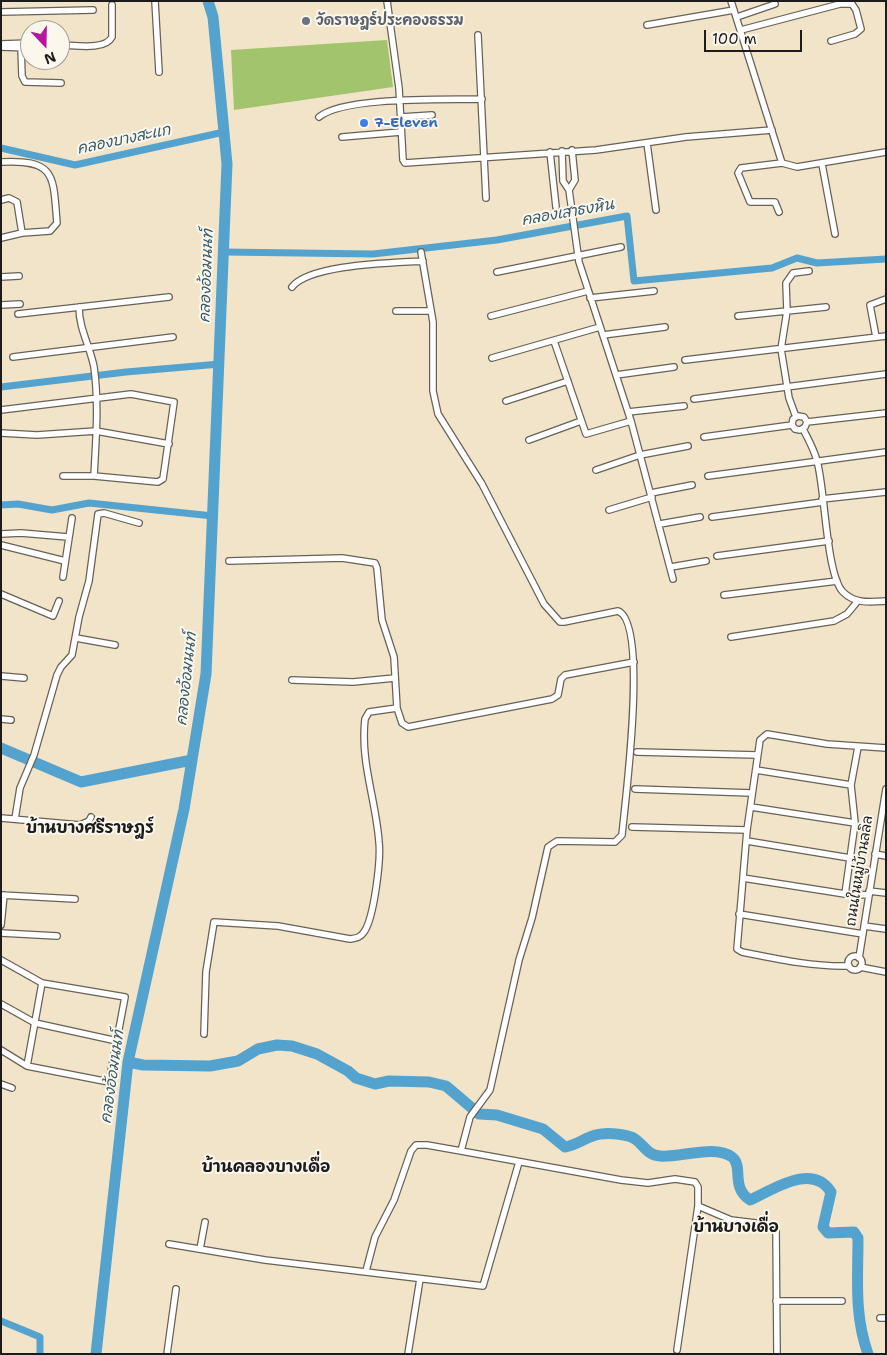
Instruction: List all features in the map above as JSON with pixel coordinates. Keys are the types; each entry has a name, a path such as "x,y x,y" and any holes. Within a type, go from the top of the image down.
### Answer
{"street":[{"path":"155,1 159,72"},
{"path":"387,1 396,53 403,160 407,164 647,143 712,134 772,130"},
{"path":"731,1 782,162"},
{"path":"737,17 775,4"},
{"path":"741,30 840,4 852,4 856,10 861,29 855,34 831,41"},
{"path":"70,45 102,45 110,41 112,37 112,5"},
{"path":"1,12 93,10"},
{"path":"647,25 734,10"},
{"path":"478,35 486,198"},
{"path":"1,46 20,44"},
{"path":"1,46 20,48"},
{"path":"22,70 25,82 61,84"},
{"path":"319,117 329,110 400,101 482,98"},
{"path":"401,117 432,115"},
{"path":"342,137 401,132"},
{"path":"647,143 656,210"},
{"path":"569,190 574,180 572,150"},
{"path":"562,151 563,181 569,190 577,255 628,412 660,524 673,579"},
{"path":"550,152 556,207"},
{"path":"780,212 777,204 773,201 750,202 738,173 741,168 782,162 797,167 886,152"},
{"path":"1,162 25,163 44,168 54,181 56,226 50,231 22,233 1,238"},
{"path":"822,164 836,234"},
{"path":"1,200 9,198 17,202 22,233"},
{"path":"497,272 621,246"},
{"path":"421,252 432,311 433,391 438,414 482,484 544,604 560,622 607,613 622,613 626,617 632,639 634,662 632,741 622,835 615,842 557,841 548,847 532,918 519,960 490,1090 470,1117 461,1150"},
{"path":"292,287 304,278 332,269 422,260"},
{"path":"792,425 796,416 786,386 781,349 787,310 786,283 788,277 793,273 809,271"},
{"path":"1,277 18,276"},
{"path":"491,316 588,291"},
{"path":"590,298 654,291"},
{"path":"18,314 169,297"},
{"path":"876,337 870,305 886,299"},
{"path":"1,305 20,304"},
{"path":"738,316 826,307"},
{"path":"79,308 79,322 94,365 97,397 94,476"},
{"path":"396,311 432,311"},
{"path":"492,358 600,327"},
{"path":"602,336 666,327"},
{"path":"685,360 886,336"},
{"path":"13,357 173,337"},
{"path":"554,341 586,434 630,421"},
{"path":"616,375 674,367"},
{"path":"694,399 886,374"},
{"path":"506,401 568,381"},
{"path":"1,410 131,394 174,402 163,479 158,482 94,476 63,476"},
{"path":"628,412 684,406"},
{"path":"806,422 886,413"},
{"path":"796,416 801,416 806,422"},
{"path":"529,440 581,421"},
{"path":"806,422 803,429 818,462 822,501 836,581 841,590 857,602 886,601"},
{"path":"792,425 795,429 803,429"},
{"path":"704,437 792,425"},
{"path":"1,434 37,435 96,431 169,444"},
{"path":"596,470 640,455 688,446"},
{"path":"708,476 886,452"},
{"path":"609,510 652,495 692,485"},
{"path":"712,517 886,492"},
{"path":"15,819 20,788 34,755 57,675 61,667 72,655 79,617 89,581 98,514 104,513 139,523"},
{"path":"660,524 700,517"},
{"path":"63,576 72,518"},
{"path":"1,534 21,533 68,537"},
{"path":"717,556 829,541"},
{"path":"1,545 65,561"},
{"path":"229,561 342,558 375,563 382,620 394,657 397,708 402,723 408,727 416,727 552,699 558,695 561,679 565,675 634,662"},
{"path":"671,567 706,561"},
{"path":"724,595 836,581"},
{"path":"1,594 53,616 59,601"},
{"path":"731,637 834,620 847,614 857,602"},
{"path":"76,638 115,644"},
{"path":"1,676 24,678"},
{"path":"292,680 353,682 395,678"},
{"path":"204,1034 206,972 214,922 278,926 350,939 359,938 365,931 374,896 380,854 378,827 366,770 365,719 369,712 397,708"},
{"path":"1,719 12,720"},
{"path":"886,748 827,744 768,734 760,740 747,830 736,943 737,949 742,952 818,965 849,966 856,970 860,967 886,972"},
{"path":"844,894 854,823 852,785 858,747"},
{"path":"637,752 758,755"},
{"path":"756,770 852,785"},
{"path":"635,789 752,793"},
{"name":"ถนนในหมู่บ้านลลิล","path":"859,958 875,854 883,818 886,789"},
{"path":"751,807 854,823"},
{"path":"1,818 80,825 90,821 91,817"},
{"path":"632,827 747,830"},
{"path":"747,841 850,858"},
{"path":"875,854 886,856"},
{"path":"743,878 844,894 886,894"},
{"path":"1,925 3,895 74,899"},
{"path":"739,914 863,934"},
{"path":"864,926 886,930"},
{"path":"1,933 57,936"},
{"path":"849,966 849,959 854,956 862,962 860,967"},
{"path":"1,960 42,983 125,998 109,1082 27,1066 1,1050"},
{"path":"27,1066 42,983"},
{"path":"1,1004 35,1023 117,1041"},
{"path":"1,1084 12,1088"},
{"path":"366,1271 375,1237 394,1200 411,1151 416,1145 461,1150 518,1162 636,1182 689,1180 695,1182 698,1188 698,1206 677,1350"},
{"path":"169,1244 265,1260 366,1271 420,1280 483,1286 518,1162"},
{"path":"698,1206 731,1220 776,1228 777,1354"},
{"path":"200,1249 205,1222"},
{"path":"408,1354 420,1280"},
{"path":"168,1354 176,1289"},
{"path":"776,1302 842,1301"}],"green space":[{"path":"387,40 393,87 234,110 231,50"}],"waterway":[{"name":"คลองอ้อมนนท์","path":"96,1354 128,1062 184,809 206,674 227,164 213,17 208,1"},
{"name":"คลองบางสะแก","path":"1,148 75,165 224,132"},
{"name":"คลองเสาธงหิน","path":"224,252 373,254 497,240 627,216 634,281 772,268 797,258 817,263 886,259"},
{"path":"1,387 126,372 220,364"},
{"path":"1,505 18,504 52,510 89,503 213,516"},
{"path":"1,748 81,782 192,760"},
{"path":"128,1062 143,1065 210,1066 238,1061 258,1049 277,1045 292,1046 317,1054 348,1071 356,1078 375,1084 389,1081 429,1082 446,1086 479,1114 497,1115 543,1129 565,1147 596,1135 614,1134 632,1137 649,1152 660,1156 707,1151 725,1153 735,1161 740,1189 750,1200 792,1181 814,1179 823,1183 831,1192 823,1227 828,1233 854,1232 858,1238 857,1283 859,1311 868,1354"},
{"path":"1,1321 40,1337 40,1354"}],"place":[{"name":"วัดราษฎร์ประคองธรรม","path":"306,21"},
{"name":"7-Eleven","path":"364,123"}],"district":[{"name":"บ้านบางศรีราษฎร์","path":"90,829"},
{"name":"บ้านคลองบางเดื่อ","path":"266,1168"},
{"name":"บ้านบางเดื่อ","path":"736,1228"}]}
